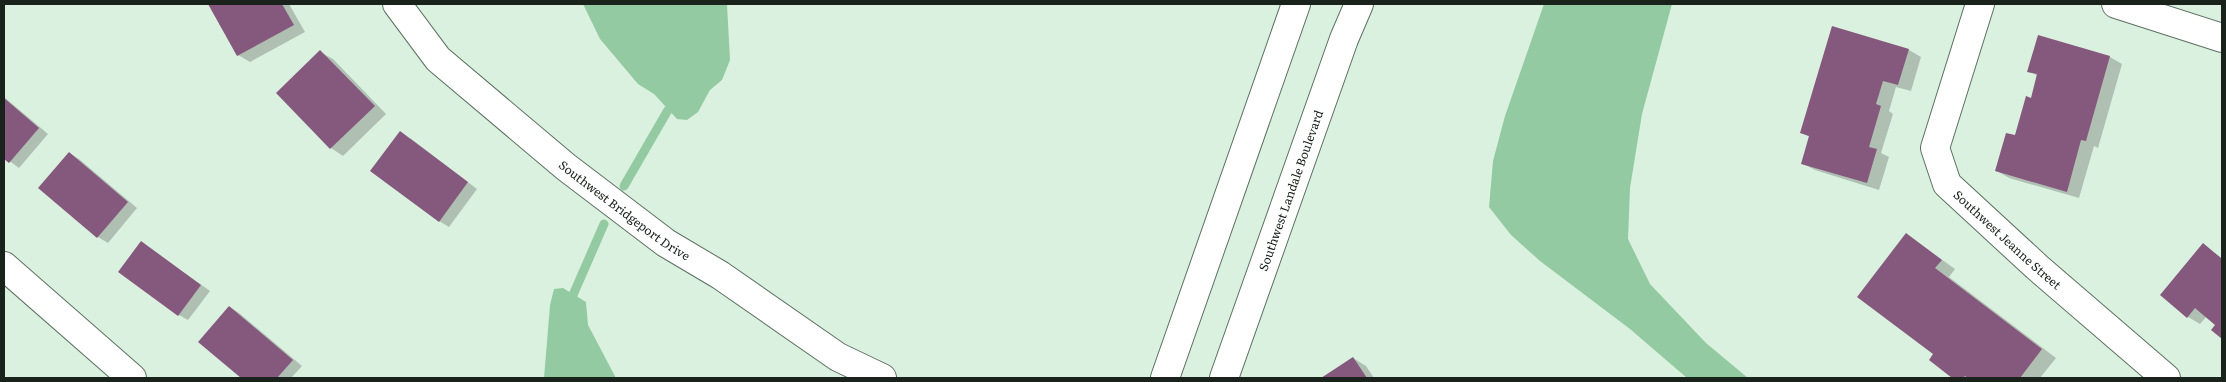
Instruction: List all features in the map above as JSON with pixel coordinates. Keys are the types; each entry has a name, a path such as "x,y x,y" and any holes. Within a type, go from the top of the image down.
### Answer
{"street":[{"name":"Southwest Bridgeport Drive","path":"397,4 438,59 566,167 666,243 720,275 838,357 882,378"},
{"path":"1165,378 1296,4"},
{"name":"Southwest Landale Boulevard","path":"1224,378 1344,39 1359,4"},
{"name":"Southwest Jeanne Street","path":"1980,4 1935,148 1947,184 2037,267 2166,378"},
{"path":"2116,4 2222,38"},
{"path":"4,266 132,378"}],"shaded area":[{"path":"583,4 727,4 730,60 722,80 710,90 698,112 687,120 677,119 654,94 638,84 600,39"},
{"path":"1544,4 1672,4 1642,114 1630,188 1628,239 1650,284 1706,343 1748,378 1687,378 1630,329 1540,261 1511,235 1489,207 1493,161 1505,116"},
{"path":"563,288 586,302 588,325 616,378 544,378 550,305 554,289"}],"building":[{"path":"208,4 282,4 294,25 237,56"},
{"path":"1832,26 1909,49 1898,85 1883,81 1876,104 1881,106 1869,147 1877,149 1867,183 1801,164 1809,136 1800,133"},
{"path":"2038,35 2110,56 2086,141 2081,140 2067,192 1995,171 2006,133 2015,135 2026,96 2031,98 2037,74 2027,72"},
{"path":"320,50 375,106 330,149 276,93"},
{"path":"4,98 39,128 9,163 4,159"},
{"path":"400,131 468,182 439,222 370,171"},
{"path":"69,152 128,202 97,238 38,188"},
{"path":"1906,233 1942,260 1935,268 2042,349 2020,378 1968,378 1965,376 1963,378 1952,378 1929,360 1933,354 1857,297"},
{"path":"141,241 201,285 178,316 118,272"},
{"path":"2203,243 2222,259 2222,339 2211,330 2215,325 2195,308 2187,318 2160,295"},
{"path":"229,306 293,360 277,378 241,378 198,342"},
{"path":"1353,357 1367,378 1321,378"}],"waterway":[{"path":"624,186 668,110"},
{"path":"573,295 604,224"}]}
